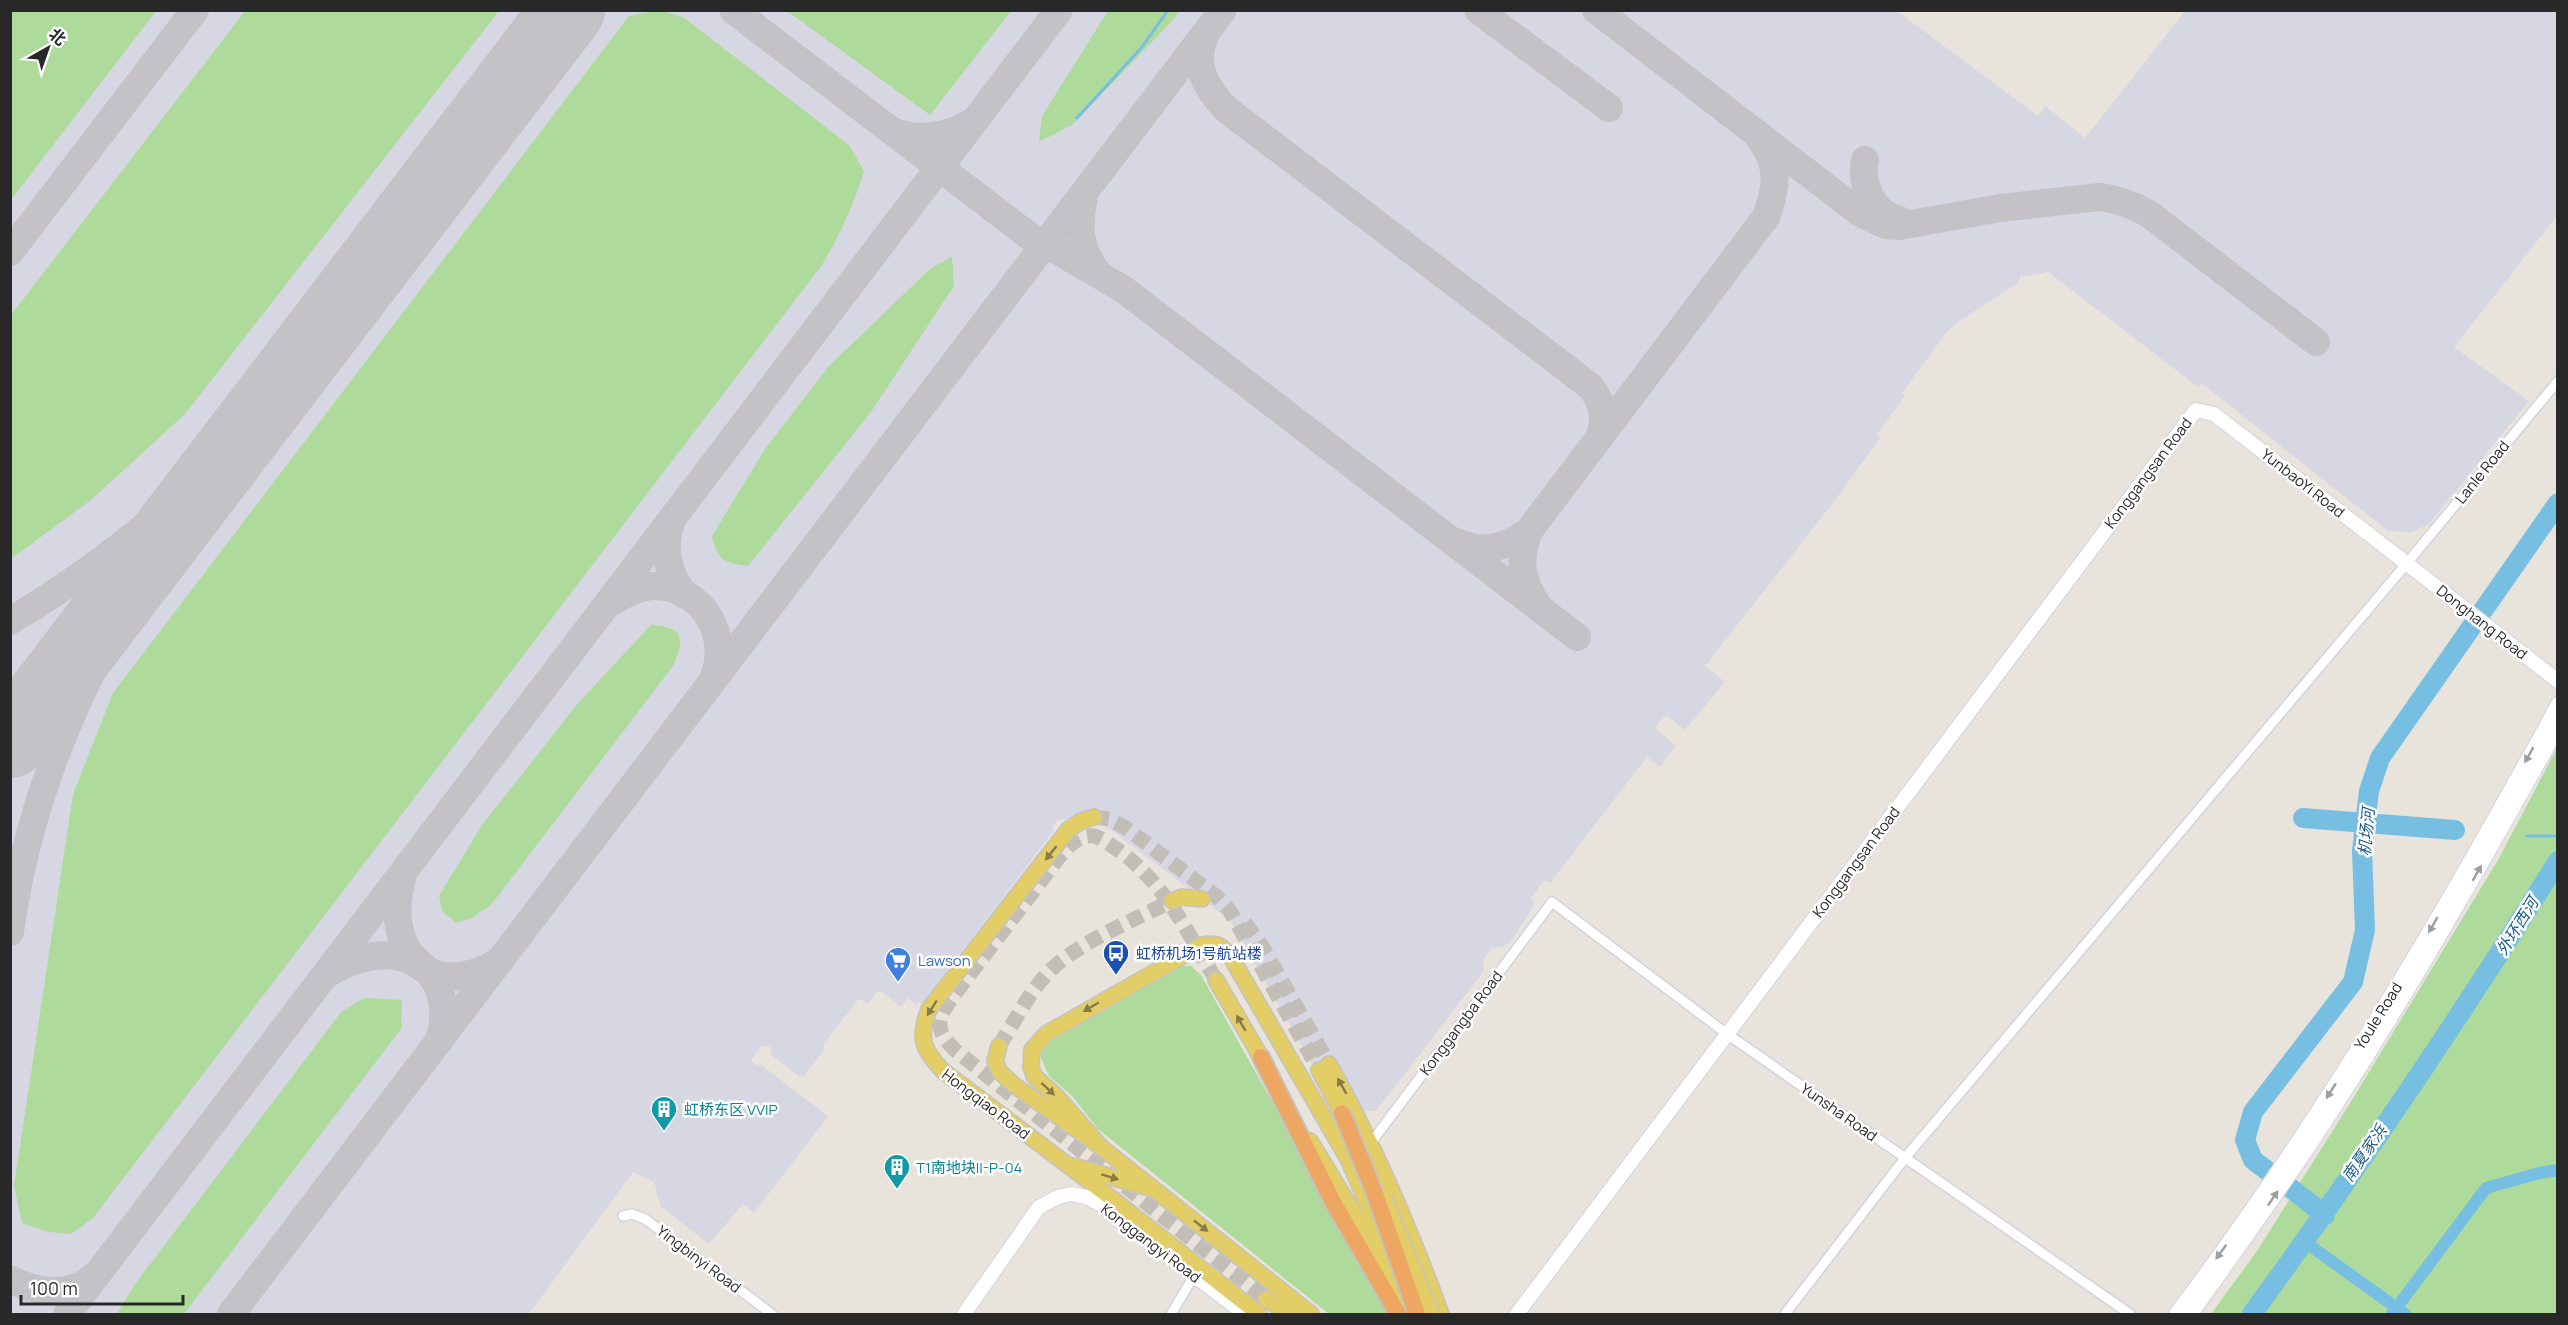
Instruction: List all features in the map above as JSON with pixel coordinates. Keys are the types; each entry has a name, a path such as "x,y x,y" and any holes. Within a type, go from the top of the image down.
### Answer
{"highway":[{"path":"1261,1057 1334,1204 1410,1313"},
{"path":"1342,1113 1375,1194 1410,1313"}],"main road":[{"name":"Hongqiao Road","path":"1094,817 1081,820 1068,830 929,1009 921,1034 924,1047 943,1071 1259,1314"},
{"path":"1172,901 1182,897 1202,899"},
{"path":"1101,1147 1058,1098 1034,1076 1031,1067 1032,1050 1046,1034 1202,945 1212,943 1220,945 1226,950 1348,1158 1410,1313"},
{"path":"1216,981 1410,1313"},
{"path":"999,1046 995,1061 1000,1072 1014,1085 1101,1147 1311,1314"},
{"path":"1290,1059 1326,1102 1370,1144"},
{"path":"1432,1314 1366,1158 1342,1113 1324,1067 1370,1144 1422,1262 1441,1314"},
{"path":"1065,1164 1155,1190"},
{"path":"1283,1314 1266,1299 1290,1314"}],"street":[{"name":"Lanle Road","path":"1785,1314 1905,1158 2558,381"},
{"name":"YunbaoYi Road","path":"2196,410 2214,414 2407,563"},
{"name":"Konggangsan Road","path":"1517,1314 2196,410"},
{"name":"Donghang Road","path":"2407,563 2554,679"},
{"name":"Youle Road","path":"2176,1314 2302,1137 2363,1041 2463,875 2558,704"},
{"name":"Youle Road","path":"2190,1314 2311,1143 2424,964 2558,728"},
{"name":"Yunsha Road","path":"1552,902 1727,1034 2130,1314"},
{"name":"Konggangba Road","path":"1370,1144 1552,902"},
{"name":"Konggangyi Road","path":"964,1314 1039,1208 1058,1197 1071,1194 1087,1197 1245,1314"},
{"name":"Yingbinyi Road","path":"623,1216 632,1214 645,1219 772,1314"},
{"path":"1171,1314 1194,1276"}],"shaded area":[{"path":"10,11 1897,11 2038,116 2045,106 2085,138 2185,11 2557,11 2557,218 2454,347 2529,401 2429,524 2412,532 2388,531 2201,383 2198,387 2048,272 2024,277 2021,275 2018,283 1959,321 1946,333 1902,393 1905,396 1877,434 1880,438 1836,499 1705,666 1725,682 1685,730 1666,715 1655,728 1676,746 1660,767 1647,757 1550,883 1544,880 1531,899 1534,902 1533,907 1510,943 1503,947 1491,948 1483,960 1484,971 1376,1111 1365,1111 1316,1071 1230,920 1094,817 1058,820 1052,827 1054,830 922,1004 919,1002 917,1005 908,998 901,1007 881,991 876,993 868,1005 863,1000 858,1000 823,1045 825,1049 804,1076 800,1077 771,1055 770,1046 761,1046 751,1060 757,1066 760,1064 828,1116 754,1213 743,1204 709,1244 661,1207 654,1182 633,1172 529,1314 11,1314"}],"green space":[{"path":"659,10 683,17 849,145 864,171 851,208 835,242 822,265 93,1218 71,1234 49,1232 22,1223 14,1186 73,794 113,693 629,16"},
{"path":"10,11 156,11 11,200"},
{"path":"245,11 499,11 185,414 91,500 11,559 11,315"},
{"path":"787,11 1011,11 930,115"},
{"path":"1108,11 1179,11 1072,125 1039,142 1042,116"},
{"path":"952,257 954,286 871,412 748,566 727,562 716,550 712,536 765,449 828,367 931,268"},
{"path":"651,625 670,628 679,636 679,648 673,666 491,905 472,918 456,923 442,911 439,896 482,825 579,702"},
{"path":"2557,748 2557,1314 2211,1314 2257,1251 2352,1100 2498,860"},
{"path":"1179,966 1191,966 1201,975 1391,1314 1329,1314 1098,1129 1073,1097 1049,1076 1040,1056 1053,1035"},
{"path":"365,998 402,1000 401,1029 184,1314 117,1314 135,1284 342,1011"}],"waterway":[{"path":"1077,118 1142,47 1168,10"},
{"name":"机场河","path":"2269,1172 2253,1160 2245,1140 2253,1112 2353,982 2365,930 2362,851 2369,791 2380,758 2558,503"},
{"path":"2303,818 2455,830"},
{"path":"2527,836 2558,836"},
{"name":"南夏家浜","path":"2252,1314 2409,1090 2558,861"},
{"path":"2392,1314 2486,1188 2558,1170"},
{"name":"机场河","path":"2280,1180 2325,1215"},
{"path":"2305,1242 2405,1314"}],"taxiway":[{"path":"10,252 195,10"},
{"path":"733,10 1032,238 1123,289 1577,637"},
{"path":"67,1314 1059,10"},
{"path":"231,1314 1223,10"},
{"path":"1478,10 1609,108"},
{"path":"1596,10 1860,213 1885,225 1899,226 2000,208 2099,197 2119,201 2149,214 2316,342"},
{"path":"1205,36 1200,57 1203,76 1212,93 1226,109 1591,387 1603,411 1603,424 1599,438"},
{"path":"893,131 913,136 935,136 956,130 975,120"},
{"path":"1456,542 1475,548 1493,547 1511,542 1528,532 1766,217 1774,186 1774,176 1771,157 1759,138"},
{"path":"1865,160 1865,179 1870,197 1882,211 1899,220"},
{"path":"1084,196 1081,236 1086,253 1097,273"},
{"path":"10,621 79,576 144,528 204,474 260,414"},
{"path":"671,522 667,542 668,560 674,578 685,595"},
{"path":"1528,532 1523,552 1523,570 1527,586 1537,604"},
{"path":"10,932 19,878 32,826 67,726 112,631 166,537"},
{"path":"609,603 632,591 650,586 674,589 688,596 700,606 716,632 718,663 713,679"},
{"path":"403,875 398,902 399,929 408,951 428,971 438,987 444,1013 439,1041"},
{"path":"327,974 356,960 389,955 410,960 435,974 454,977 482,970 500,961"},
{"path":"10,1279 31,1288 54,1291 76,1287 95,1275"}],"runway":[{"path":"10,741 568,10"}],"tunnel":[{"path":"1094,817 1109,819 1126,828 1216,896 1230,911 1319,1070"},
{"path":"1216,980 1174,909 1149,877 1109,844 1097,837 1089,836 1074,842 1060,856 951,999 942,1013 940,1025 944,1037 955,1050 1266,1299"},
{"path":"999,1046 1032,992 1057,964 1087,943 1172,901"},
{"path":"1245,923 1262,946 1329,1064"}],"place":[{"name":"虹桥机场1号航站楼","path":"1116,976"},
{"name":"Lawson","path":"898,983"},
{"name":"虹桥东区 VVIP","path":"664,1132"},
{"name":"T1南地块II-P-04","path":"897,1190"}],"water label":[{"name":"外环西河","path":"2517,926"}]}
